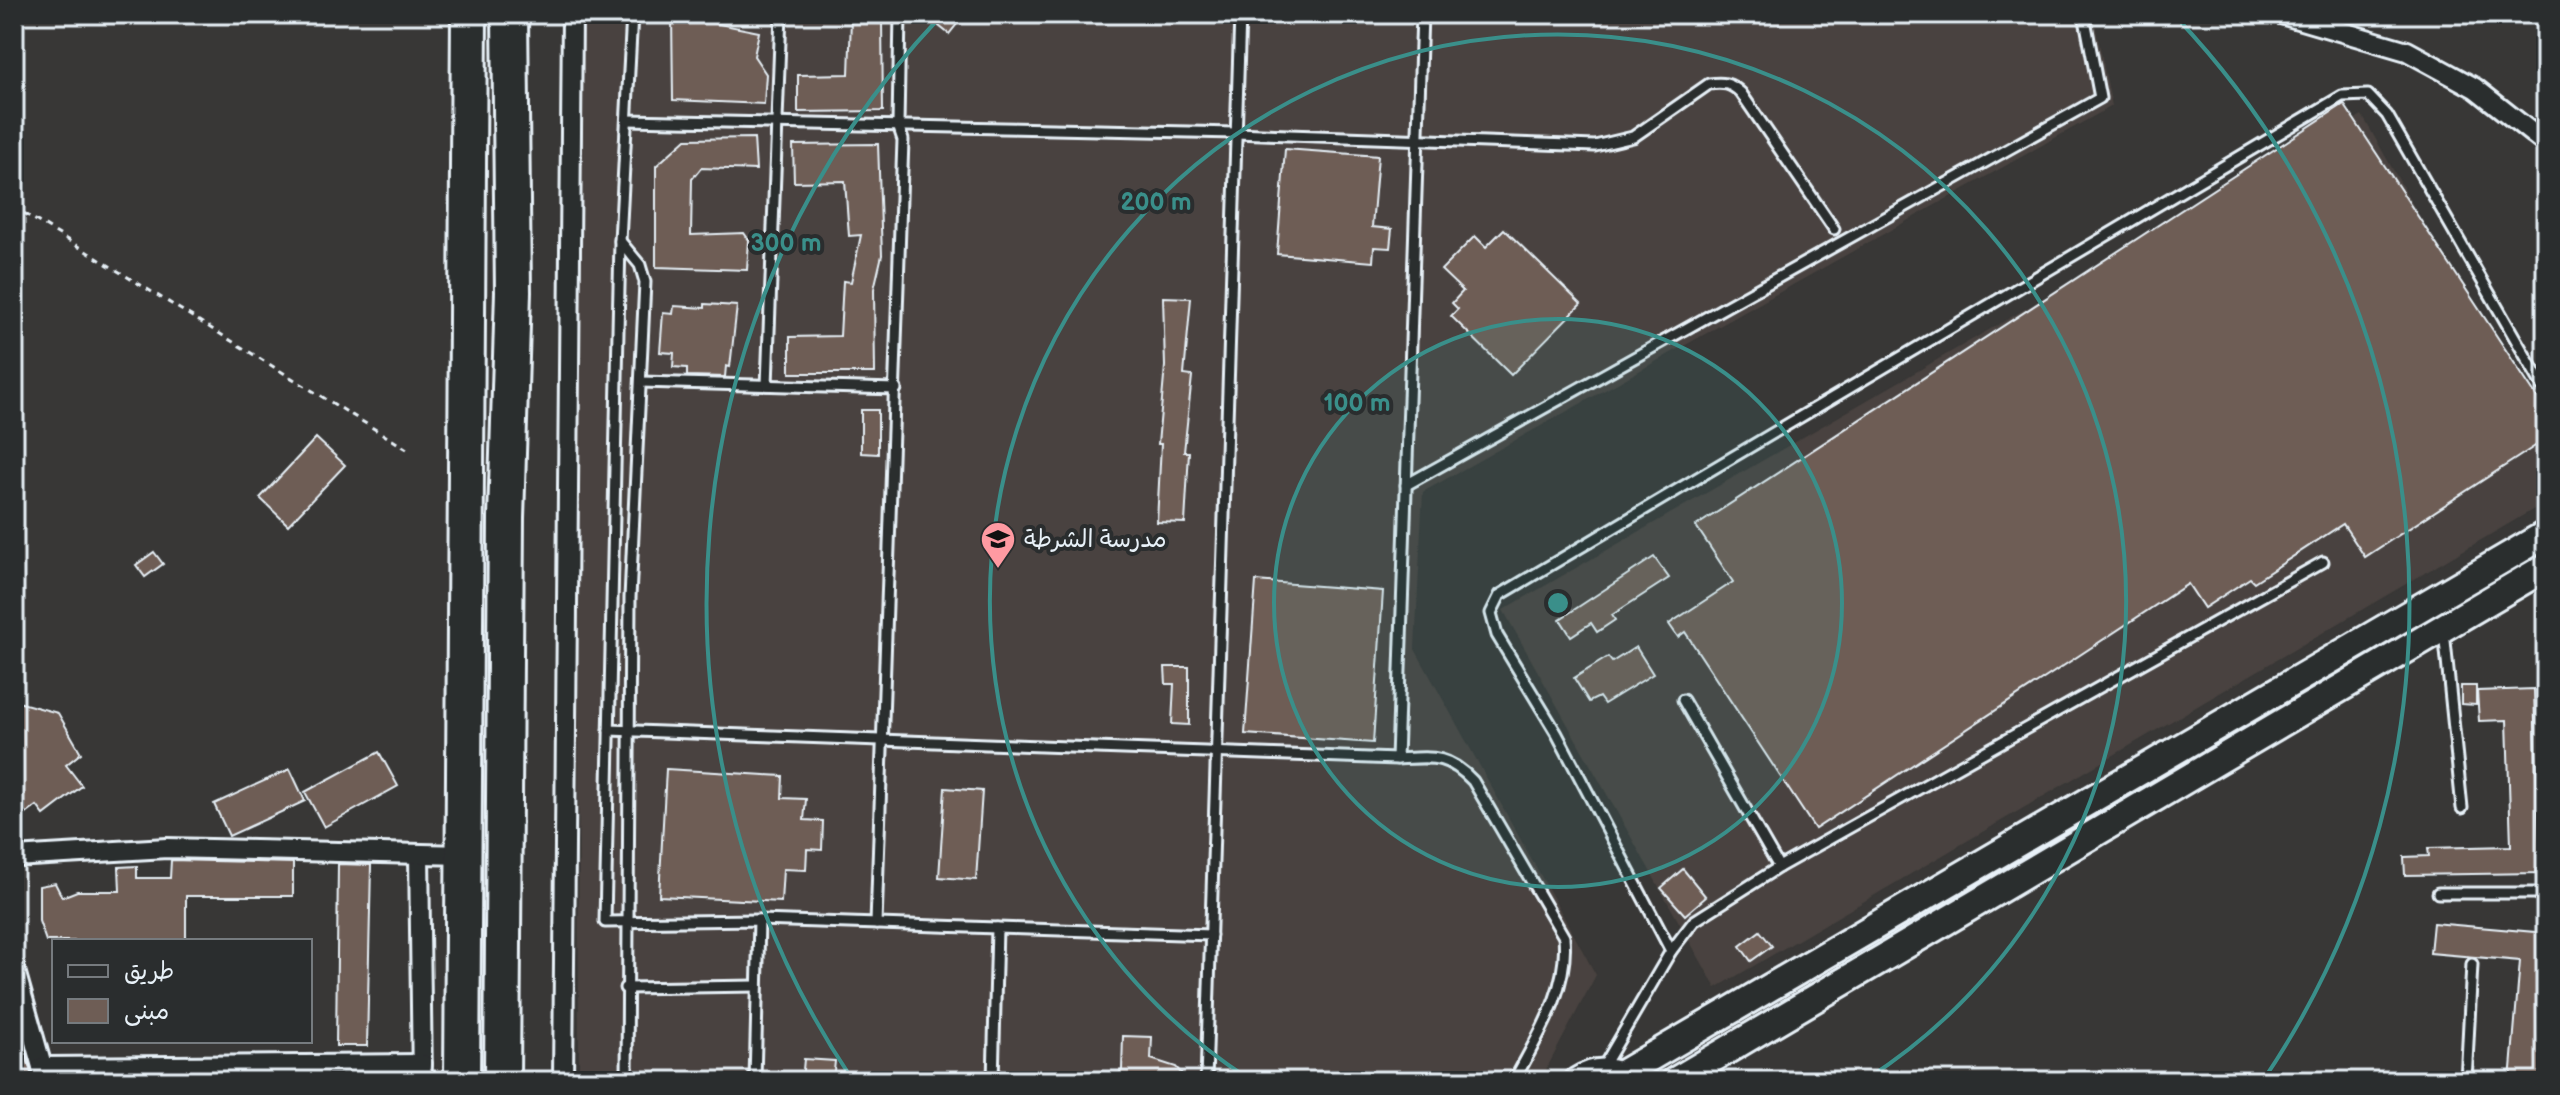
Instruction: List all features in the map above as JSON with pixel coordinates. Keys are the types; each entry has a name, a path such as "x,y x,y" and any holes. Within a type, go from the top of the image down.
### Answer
{"highway":[{"path":"462,1081 469,14"},
{"path":"502,1081 506,518 513,292 510,14"}],"street":[{"path":"563,1081 572,14"},
{"path":"2281,14 2407,51 2475,88 2546,144"},
{"path":"1607,1077 2542,536 2546,575"},
{"path":"1675,1081 2546,567"},
{"path":"14,857 167,848 464,855"},
{"path":"14,967 44,1074 422,1072 419,854"}],"lane":[{"path":"632,14 620,241 605,922 759,920 1211,935"},
{"path":"767,385 781,14"},
{"path":"876,924 903,140 898,125 900,14"},
{"path":"1206,1081 1240,14"},
{"path":"1397,759 1422,14"},
{"path":"1406,485 2100,98 2084,14"},
{"path":"627,120 1236,133 1559,146 1617,142 1633,137 1709,84 1732,84 1834,229"},
{"path":"1671,951 1557,734 1497,635 1491,613 1500,595 2342,96 2368,95 2387,115 2546,392"},
{"path":"620,241 640,265 645,282 630,598 629,920 625,988 627,1081"},
{"path":"641,382 896,389"},
{"path":"1607,1077 1671,951 1694,921 1779,867 2323,562"},
{"path":"2444,627 2462,808"},
{"path":"1683,700 1779,867"},
{"path":"609,730 1397,759 1436,757 1456,764 1473,781 1564,937 1566,964 1561,985 1514,1081"},
{"path":"2438,893 2546,893"},
{"path":"755,1081 759,920"},
{"path":"993,1081 997,928"},
{"path":"2466,1081 2472,964"},
{"path":"625,988 757,986"}],"path":[{"path":"14,207 407,449"}],"shaded area":[{"name":"مدرسة الشرطة","path":"577,14 2093,14 2112,106 1423,492 1415,649 1596,975 1540,1081 579,1081"},
{"path":"2362,115 2546,440 2546,502 1716,988 1503,610"}],"building":[{"path":"672,14 709,14 709,22 759,32 754,56 766,74 764,104 673,100"},
{"path":"924,14 965,14 949,34"},
{"path":"851,19 882,21 883,111 798,112 798,75 849,74"},
{"path":"2344,104 2546,411 2546,439 2365,557 2343,524 2254,582 2250,578 2204,608 2188,584 1815,829 1685,632 1678,637 1669,624 1733,582 1696,526"},
{"path":"754,138 756,170 701,168 692,179 691,235 744,233 749,240 747,270 656,267 656,166 686,139"},
{"path":"878,144 882,255 874,289 875,373 790,373 790,337 840,336 843,281 851,282 861,235 849,236 845,181 794,182 793,145"},
{"path":"1285,149 1378,156 1372,227 1392,229 1390,248 1374,247 1373,262 1277,254"},
{"path":"1504,229 1581,304 1511,375 1451,316 1458,309 1452,303 1463,291 1441,270 1475,236 1486,247"},
{"path":"1163,297 1191,298 1184,375 1192,376 1184,452 1189,452 1185,523 1157,522 1161,444 1158,444 1165,366"},
{"path":"705,304 737,306 730,367 726,366 725,377 687,376 687,368 673,367 674,353 660,352 663,313 673,314 674,306 705,308"},
{"path":"861,410 878,410 878,454 861,453"},
{"path":"316,438 345,465 288,525 260,498"},
{"path":"154,552 163,564 145,577 136,565"},
{"path":"1654,557 1669,578 1612,615 1615,620 1597,632 1591,623 1571,636 1560,619"},
{"path":"1256,581 1383,591 1373,743 1245,734"},
{"path":"1636,647 1653,674 1604,704 1599,697 1589,702 1574,678 1608,657 1612,662"},
{"path":"1165,667 1189,667 1189,725 1172,724 1174,684 1166,684"},
{"path":"2461,686 2476,686 2476,705 2461,704"},
{"path":"2534,689 2540,873 2405,875 2404,857 2429,856 2428,848 2511,846 2507,720 2479,721 2477,691"},
{"path":"14,701 58,713 81,753 66,765 82,786 44,815 37,806 26,814 14,798"},
{"path":"379,752 398,786 324,827 305,792"},
{"path":"290,769 305,801 229,836 214,804"},
{"path":"666,769 783,776 782,798 806,799 804,820 823,821 822,850 807,849 806,870 783,869 781,902 659,896"},
{"path":"945,788 982,791 976,880 939,877"},
{"path":"171,860 293,863 293,896 186,896 186,939 46,941 39,921 39,886 55,883 62,897 77,891 120,891 119,867 137,866 137,878 170,878"},
{"path":"338,864 371,865 367,1046 336,1046"},
{"path":"1683,869 1706,897 1685,915 1661,888"},
{"path":"2433,923 2546,933 2546,1009 2540,1081 2510,1081 2520,961 2430,953"},
{"path":"1760,931 1772,946 1751,961 1740,946"},
{"path":"18,1026 33,1081 14,1081 14,1027"},
{"path":"1123,1036 1152,1037 1151,1059 1176,1067 1188,1081 1112,1081 1122,1070"},
{"path":"804,1059 835,1061 833,1081 802,1081"}],"place":[{"name":"مدرسة الشرطة","path":"998,570"}]}
